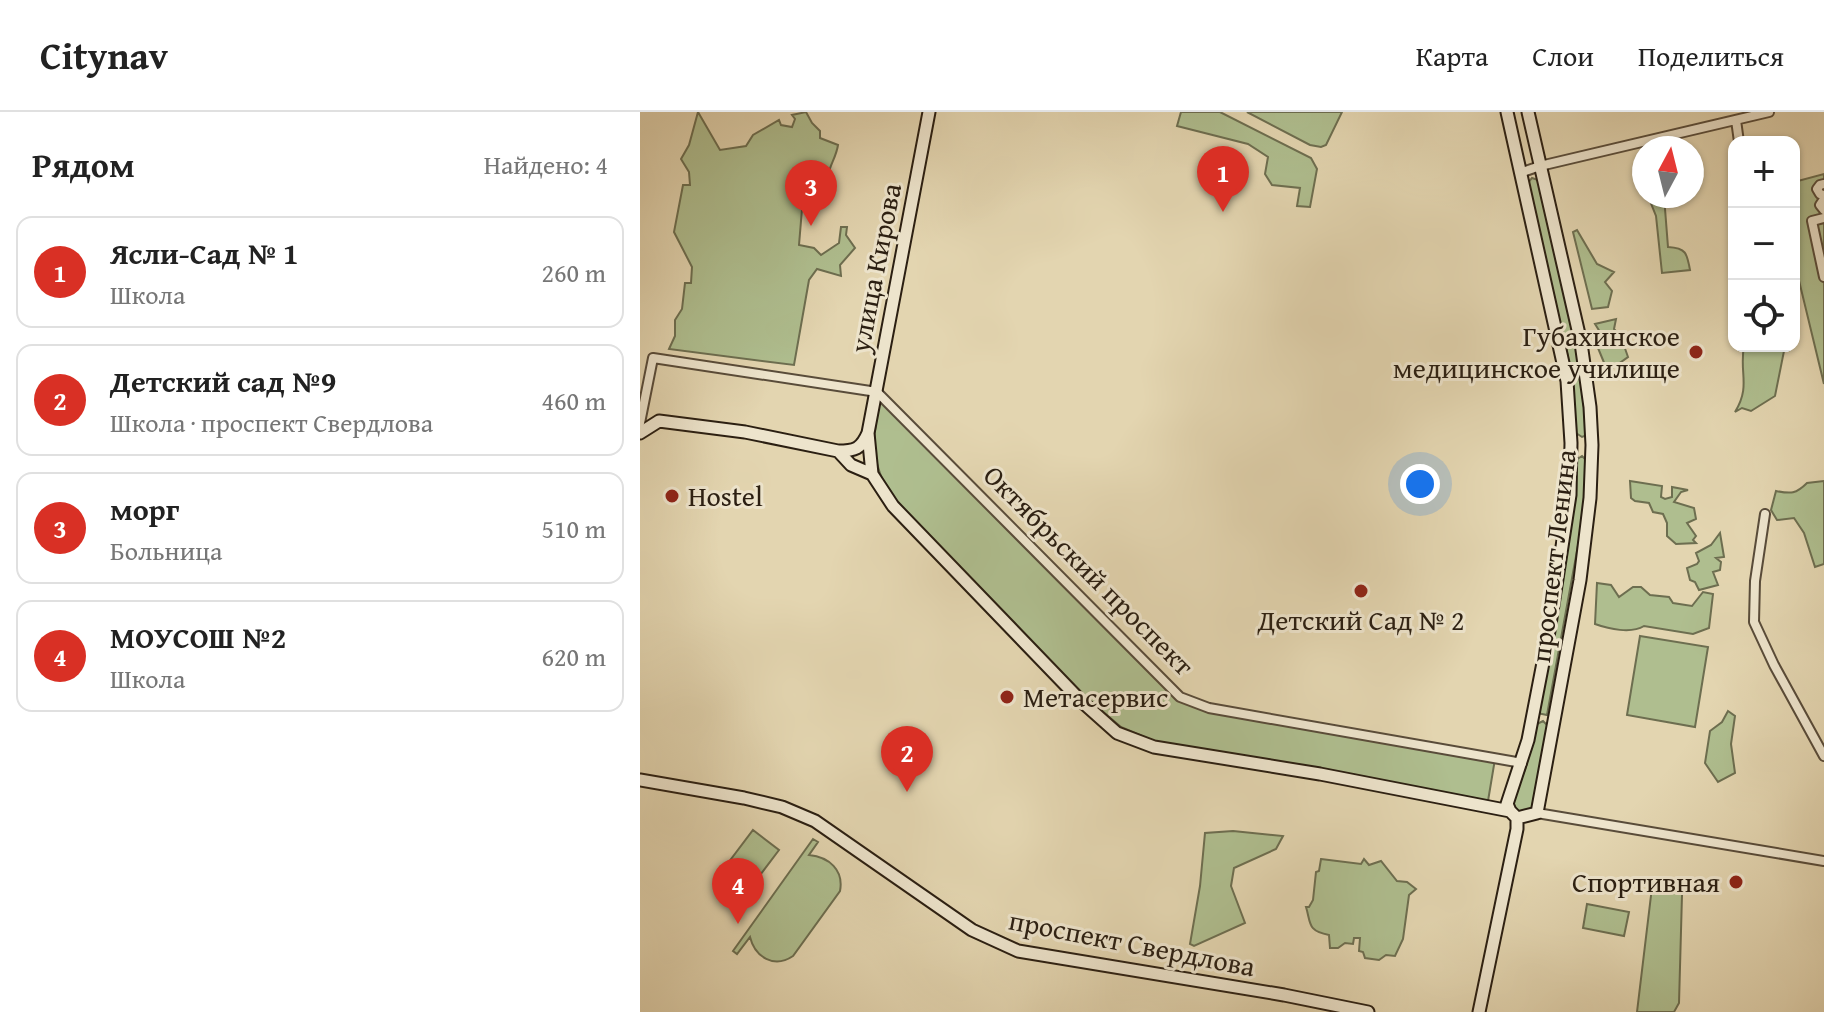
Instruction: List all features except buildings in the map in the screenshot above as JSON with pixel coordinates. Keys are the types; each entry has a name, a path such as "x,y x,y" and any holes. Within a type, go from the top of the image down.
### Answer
{"street":[{"name":"улица Кирова","path":"872,474 868,433 929,112"},
{"name":"проспект Ленина","path":"1479,1012 1514,815 1507,804 1533,719 1570,495 1567,381 1507,112"},
{"name":"проспект Ленина","path":"1528,112 1581,343 1592,445 1590,498 1580,580 1537,813"},
{"path":"1520,173 1769,112"},
{"path":"1736,120 1738,136"},
{"path":"1822,181 1817,189 1824,197 1820,205 1824,210"},
{"path":"1824,219 1812,221 1824,277"},
{"path":"640,423 653,358 877,392"},
{"name":"Октябрьский проспект","path":"877,392 1180,697 1209,708 1522,763"},
{"path":"640,433 659,421 745,432 838,451 854,451 863,444 868,433"},
{"path":"1571,443 1592,445"},
{"path":"838,451 851,465 872,474 893,506 1071,692 1117,733 1154,747 1320,774 1514,815 1537,813 1824,861"},
{"path":"1765,514 1755,581 1754,622 1824,756"},
{"path":"1533,719 1543,718 1553,723"},
{"name":"проспект Свердлова","path":"640,780 744,798 782,807 815,821 972,930 1018,951 1298,997 1368,1012"}],"green space":[{"path":"698,112 720,150 746,146 753,135 779,120 781,125 792,127 795,119 792,115 806,112 820,131 820,138 838,145 828,176 829,187 802,209 799,245 814,248 821,255 839,243 841,227 847,227 846,235 855,248 840,265 841,276 817,269 809,280 794,365 669,349 675,336 675,320 682,309 685,283 691,283 692,267 674,232 683,185 690,185 689,172 681,159 689,145"},
{"path":"1181,112 1220,112 1311,158 1317,169 1310,207 1297,206 1300,188 1272,185 1265,174 1268,157 1248,144 1177,126"},
{"path":"1247,112 1342,112 1326,145 1321,147 1310,145"},
{"path":"1824,174 1824,384 1800,285 1800,180"},
{"path":"1532,178 1538,180 1578,355 1587,435 1582,437 1576,433 1568,357 1528,183"},
{"path":"1653,208 1665,208 1668,247 1685,252 1690,270 1662,273"},
{"path":"1577,230 1597,264 1614,272 1605,282 1612,291 1608,307 1592,309 1573,232"},
{"path":"1616,319 1614,329 1621,337 1628,357 1611,369 1605,365 1598,348 1600,332 1595,324"},
{"path":"1744,352 1784,352 1775,396 1751,411 1742,408 1735,412 1744,387"},
{"path":"881,398 1180,699 1495,759 1488,801 1156,742 1121,727 1063,678 892,501 874,451"},
{"path":"1582,456 1587,461 1583,518 1547,715 1537,713 1576,460"},
{"path":"1630,481 1662,486 1661,497 1665,499 1672,497 1672,487 1688,490 1681,492 1674,502 1694,508 1696,519 1687,523 1696,536 1693,540 1696,543 1676,544 1667,536 1663,514 1653,512 1649,503 1631,498"},
{"path":"1824,481 1824,564 1815,567 1804,533 1794,518 1777,520 1771,510 1776,491 1793,492 1807,483"},
{"path":"1720,533 1724,557 1716,558 1721,562 1720,570 1713,572 1718,585 1699,590 1690,580 1687,568 1697,564 1696,553 1711,545"},
{"path":"1597,583 1611,585 1619,597 1633,587 1641,587 1650,595 1669,597 1673,603 1692,606 1703,592 1713,594 1709,628 1693,634 1644,626 1620,630 1595,624"},
{"path":"1640,636 1708,647 1695,727 1627,715"},
{"path":"1728,711 1735,716 1731,744 1735,773 1718,782 1705,763 1710,731 1722,722"},
{"path":"1543,721 1548,726 1532,807 1519,812 1512,806 1512,799 1525,770 1537,724"},
{"path":"753,830 779,850 745,895 719,875"},
{"path":"1233,831 1283,836 1276,849 1234,868 1231,886 1245,923 1194,946 1190,944 1205,833"},
{"path":"813,839 818,842 809,855 834,866 840,877 840,891 793,956 779,961 766,959 756,950 750,937 737,954 733,951"},
{"path":"1321,859 1361,864 1364,859 1369,865 1381,861 1397,881 1407,882 1416,889 1409,895 1403,939 1395,956 1386,955 1379,960 1365,958 1359,951 1360,938 1354,938 1353,944 1330,948 1329,935 1313,929 1306,907 1313,900 1316,872 1319,871"},
{"path":"1670,878 1680,888 1682,895 1679,1003 1674,1012 1637,1012 1653,879"},
{"path":"1587,904 1629,912 1624,936 1583,928"}],"place":[{"name":"Ясли-Сад № 1","path":"1223,212"},
{"name":"морг","path":"811,226"},
{"name":"Губахинское медицинское училище","path":"1696,352"},
{"name":"Hostel","path":"672,496"},
{"name":"Детский Сад № 2","path":"1361,591"},
{"name":"Метасервис","path":"1007,697"},
{"name":"Детский сад №9","path":"907,792"},
{"name":"Спортивная","path":"1736,882"},
{"name":"МОУСОШ №2","path":"738,924"}]}
